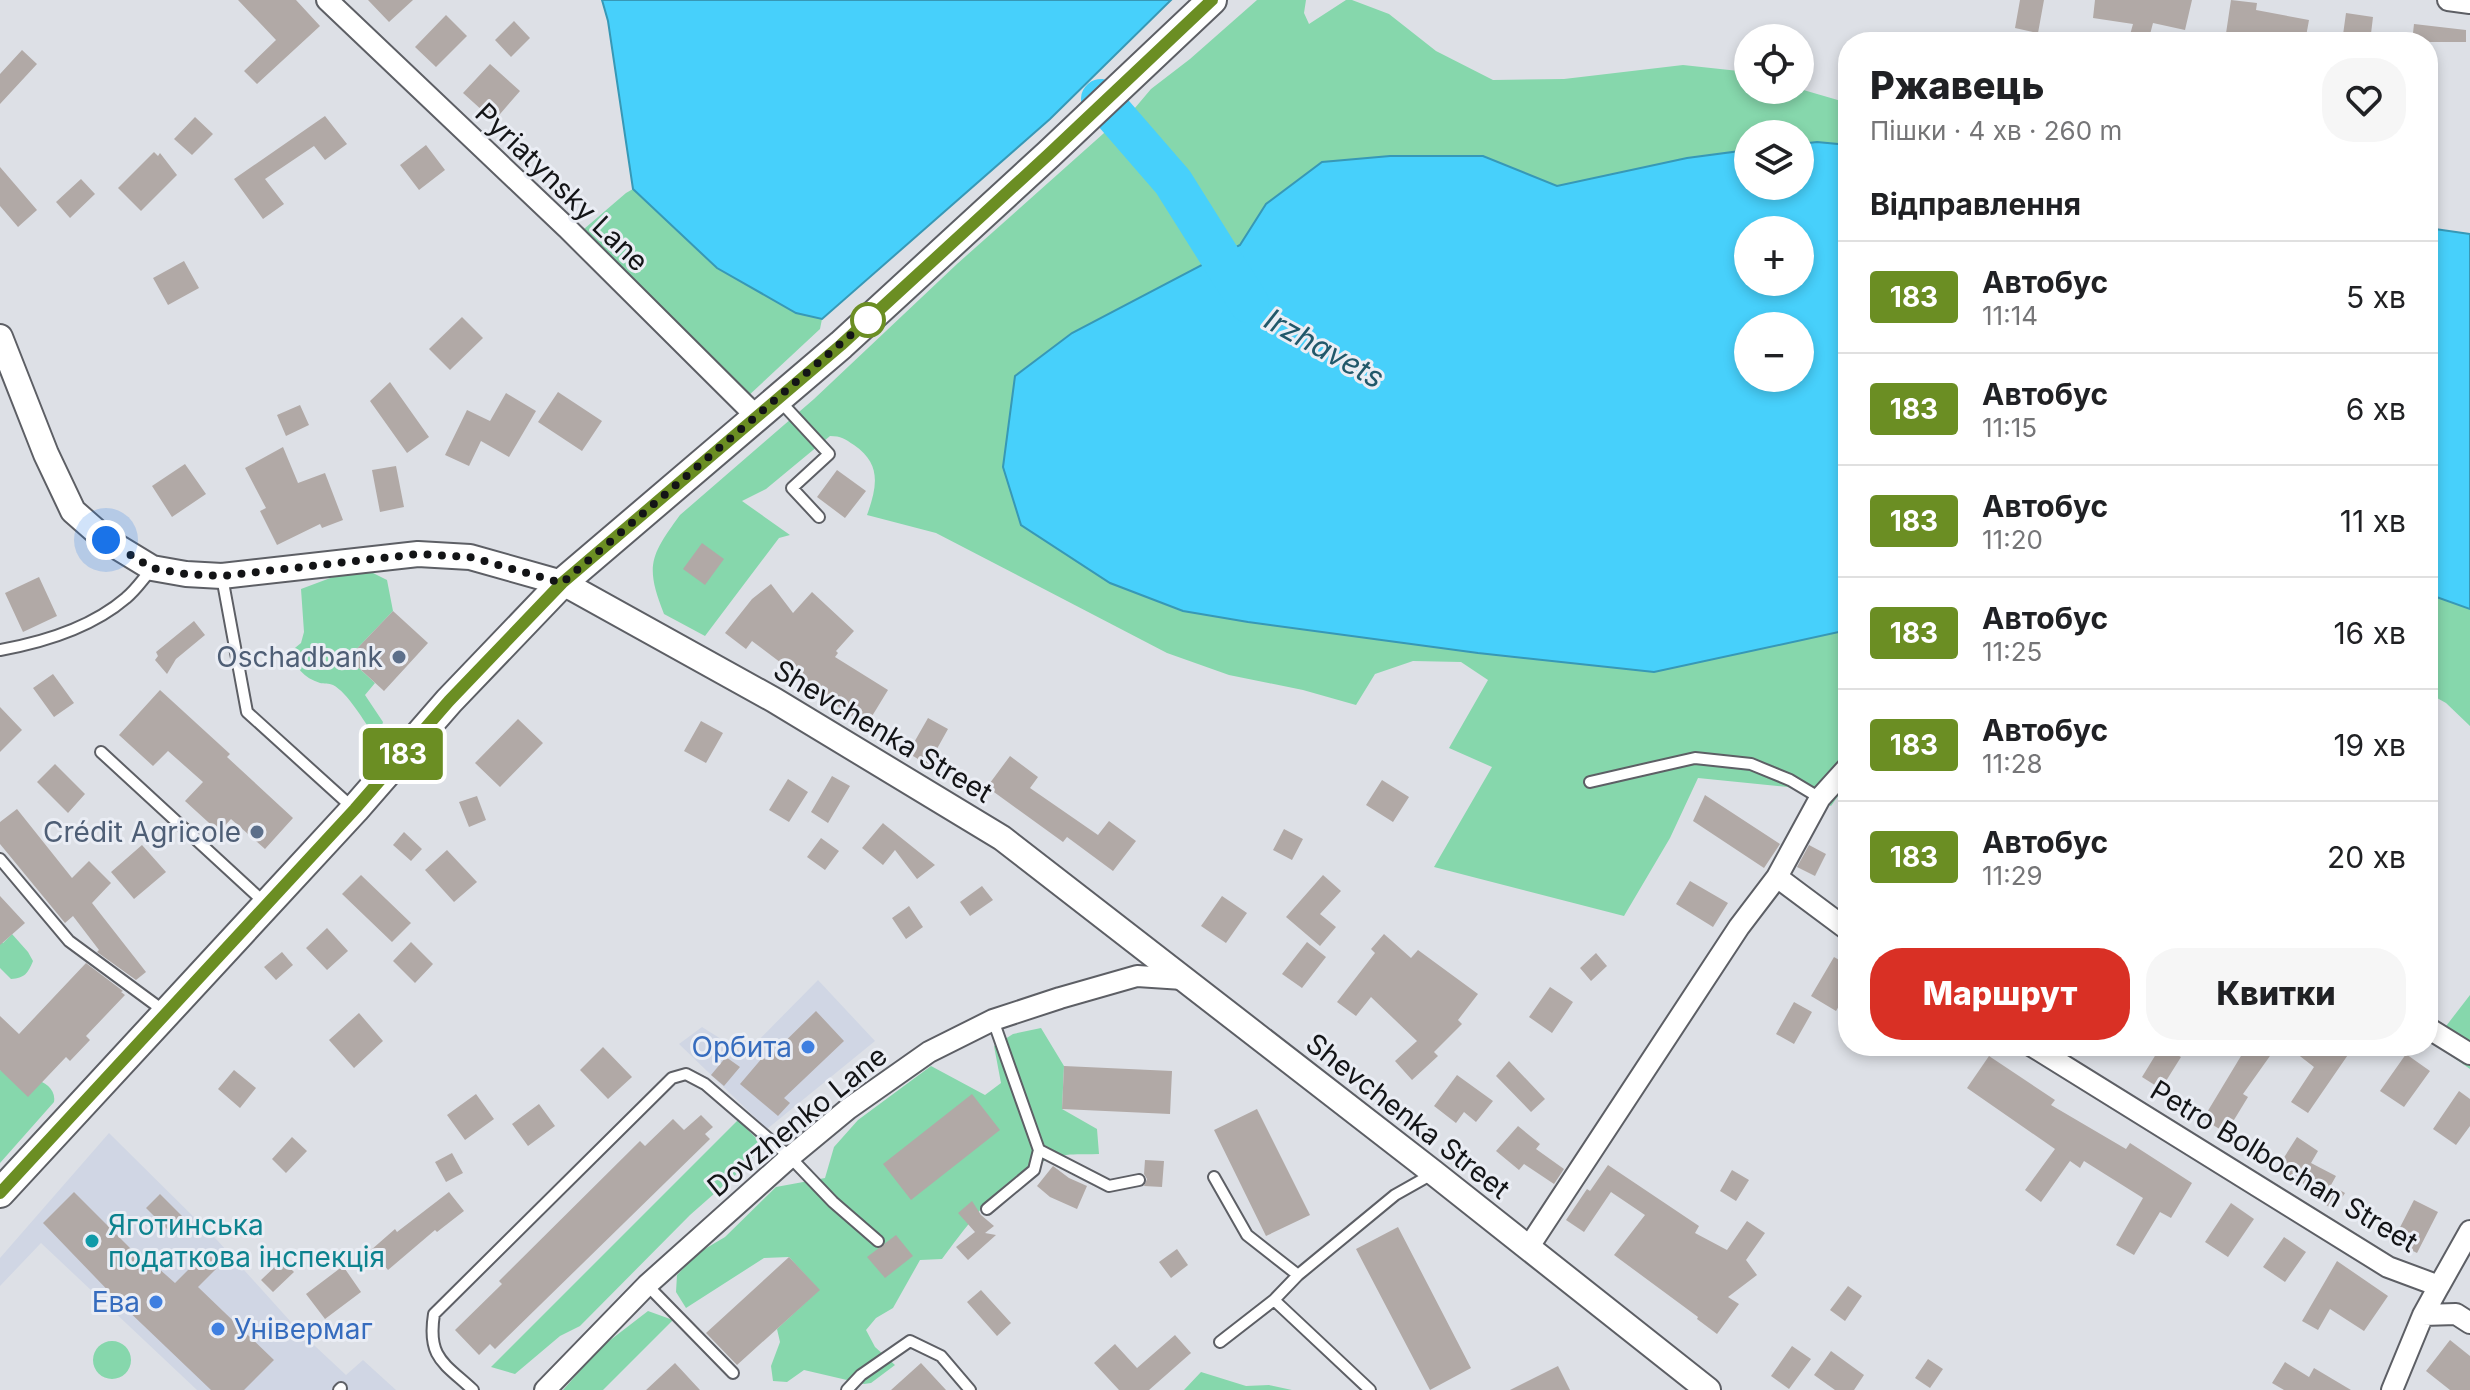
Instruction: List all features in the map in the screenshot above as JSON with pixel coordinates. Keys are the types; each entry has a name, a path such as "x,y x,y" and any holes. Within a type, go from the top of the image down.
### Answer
{"main road":[{"path":"0,1193 355,809 449,701 562,583 841,345 1212,0"}],"street":[{"name":"Pyriatynsky Lane","path":"327,0 567,228 767,407"},
{"path":"2448,0 2470,3"},
{"name":"Shevchenka Street","path":"0,337 46,454 73,511 106,540 152,568 186,574 222,576 418,554 470,557 562,583 774,700 1002,838 1708,1390"},
{"path":"1528,1248 1739,927 1777,877 1820,798 1838,778"},
{"path":"1777,877 1838,923"},
{"name":"Dovzhenko Lane","path":"545,1390 647,1285 790,1157 848,1109 929,1052 993,1020 1137,976 1183,979"},
{"path":"2438,1034 2470,1054"},
{"name":"Petro Bolbochan Street","path":"2048,1056 2388,1267 2439,1286 2423,1315 2392,1390"},
{"path":"2439,1286 2470,1231"},
{"path":"2423,1315 2456,1314 2470,1323"}],"lane":[{"path":"767,407 829,454 792,488 819,517"},
{"path":"0,650 34,644 96,620 128,597 152,568"},
{"path":"222,576 247,712 355,809"},
{"path":"101,752 267,905"},
{"path":"1590,782 1695,758 1751,764 1790,780 1820,798"},
{"path":"0,859 69,941 166,1013"},
{"path":"987,1209 1034,1170 1039,1150 993,1020"},
{"path":"473,1390 437,1357 430,1337 434,1314 672,1078 686,1074 705,1084 790,1157 833,1202 878,1241"},
{"path":"1039,1150 1109,1186 1139,1180"},
{"path":"1220,1342 1274,1300 1298,1275 1395,1195 1434,1173"},
{"path":"1214,1177 1247,1235 1298,1275"},
{"path":"647,1285 733,1373"},
{"path":"1274,1300 1370,1390"},
{"path":"847,1390 861,1375 910,1341 941,1356 970,1390"}],"shaded area":[{"path":"818,980 875,1041 767,1129 679,1044 702,1027 745,1054"},
{"path":"109,1133 217,1240 300,1332 346,1375 363,1360 396,1390 197,1390 41,1243 0,1286 0,1258"}],"green space":[{"path":"1257,0 1306,0 1304,13 1309,24 1346,0 1352,0 1389,14 1436,51 1493,80 1564,79 1683,65 1734,70 1734,104 1814,104 1814,93 1838,100 1838,144 1814,142 1814,120 1734,120 1734,152 1687,158 1557,186 1483,156 1266,204 1240,245 1072,333 1183,611 1478,653 1654,672 1838,632 1838,796 1831,806 1788,787 1698,778 1670,838 1624,916 1434,867 1492,767 1449,748 1488,680 1461,662 1413,661 1375,674 1356,705 1303,690 1229,675 1167,653 936,533 867,515 875,486 873,468 863,452 837,437 830,436 766,489 742,501 790,535 779,538 705,636 664,614 654,584 654,562 662,541 680,515 814,399 957,264 1113,125 1151,168 1167,166 1129,115 1151,89"},
{"path":"633,189 717,268 796,312 822,319 820,329 747,397 577,235"},
{"path":"349,571 369,571 387,580 393,611 348,658 375,683 365,695 383,722 374,736 344,694 333,685 314,681 305,675 290,652 301,643 304,632 301,589"},
{"path":"2438,598 2470,609 2470,726 2438,699"},
{"path":"12,934 33,961 25,974 11,979 0,968 0,940 3,943"},
{"path":"2470,995 2470,1069 2438,1047 2438,1037"},
{"path":"1041,1028 1064,1066 1062,1109 1097,1129 1099,1154 1061,1156 1021,1173 991,1198 942,1259 920,1260 893,1308 876,1318 866,1330 875,1347 895,1365 871,1383 864,1384 804,1370 787,1382 773,1381 771,1366 780,1342 777,1329 819,1290 789,1257 764,1258 686,1308 676,1292 677,1275 698,1253 725,1237 776,1187 825,1178 834,1147 858,1120 931,1066 985,1095 1001,1083 994,1046 1013,1034"},
{"path":"0,1070 43,1083 54,1094 54,1102 0,1163"},
{"path":"738,1120 756,1138 760,1147 749,1163 690,1215 580,1326 560,1336 515,1374 491,1367"},
{"path":"648,1311 673,1320 603,1390 563,1390 600,1348"},
{"path":"112,1341 125,1347 131,1360 125,1373 112,1379 99,1373 93,1360 99,1347"},
{"path":"1201,1372 1246,1386 1269,1385 1292,1390 1184,1390"}],"water":[{"path":"602,0 1171,0 1050,119 822,319 796,313 717,268 633,189 608,21"},
{"path":"1814,142 1838,144 1838,632 1654,672 1478,653 1183,611 1110,583 1021,525 1003,467 1015,376 1072,333 1240,245 1266,204 1322,162 1390,156 1483,156 1557,186 1687,158 1734,152 1734,200 1814,200"},
{"path":"2438,229 2470,234 2470,609 2438,598"}],"building":[{"path":"238,0 296,0 320,26 257,84 244,71 276,40"},
{"path":"368,0 413,0 389,22"},
{"path":"2020,0 2044,0 2038,32 2015,28"},
{"path":"2095,0 2192,0 2185,30 2153,23 2151,32 2131,32 2133,24 2093,18"},
{"path":"2231,0 2257,3 2256,10 2309,20 2307,32 2226,32"},
{"path":"2346,13 2373,17 2371,32 2343,32"},
{"path":"446,15 467,36 436,67 415,47"},
{"path":"514,21 530,38 511,57 495,40"},
{"path":"2414,24 2466,30 2466,42 2438,42 2438,32 2413,32"},
{"path":"22,50 37,64 0,104 0,74"},
{"path":"490,64 520,91 494,121 463,93"},
{"path":"325,116 347,144 325,160 314,146 265,179 284,204 263,219 234,179"},
{"path":"195,117 213,134 192,155 174,139"},
{"path":"426,145 445,170 419,190 400,165"},
{"path":"154,152 158,156 160,153 177,175 141,211 118,188"},
{"path":"0,167 37,210 18,227 0,206"},
{"path":"81,179 95,194 70,218 56,202"},
{"path":"184,261 199,288 168,305 153,278"},
{"path":"462,317 483,338 450,370 429,349"},
{"path":"390,382 429,437 407,453 370,401"},
{"path":"558,392 602,421 582,451 538,422"},
{"path":"506,393 536,411 509,457 481,441 469,466 445,455 467,410 490,421"},
{"path":"300,405 309,425 286,436 277,415"},
{"path":"283,447 298,483 325,473 343,520 322,528 320,524 277,545 260,511 266,508 245,468"},
{"path":"185,464 206,494 172,517 152,486"},
{"path":"396,466 404,507 380,512 372,470"},
{"path":"837,470 866,491 845,518 817,497"},
{"path":"702,543 724,559 705,585 683,569"},
{"path":"39,577 57,616 23,632 5,593"},
{"path":"771,584 793,613 812,592 854,631 836,651 835,657 888,690 866,726 795,677 797,675 752,641 746,649 725,633 752,599"},
{"path":"393,611 428,643 384,691 348,658"},
{"path":"194,621 205,635 176,659 167,674 155,660 158,656 156,652"},
{"path":"53,674 74,703 54,717 33,688"},
{"path":"160,690 230,754 227,757 293,818 265,849 231,819 219,832 185,801 203,782 168,751 153,766 119,735"},
{"path":"0,707 22,730 0,752"},
{"path":"928,718 948,729 928,765 908,753"},
{"path":"518,719 543,743 500,787 475,763"},
{"path":"701,721 723,733 706,763 684,751"},
{"path":"1010,756 1038,777 1030,788 1098,835 1109,821 1136,841 1113,871 1067,837 1063,842 987,787"},
{"path":"55,764 85,794 68,813 37,782"},
{"path":"832,776 850,786 828,823 811,812"},
{"path":"788,779 808,792 789,822 769,810"},
{"path":"1382,780 1409,797 1393,822 1366,805"},
{"path":"1705,795 1780,844 1764,868 1693,821"},
{"path":"477,796 486,820 469,827 459,802"},
{"path":"17,809 72,878 89,861 111,883 92,903 146,972 136,980 97,952 99,950 73,916 65,923 0,844 0,822"},
{"path":"883,823 935,865 917,879 895,850 883,865 862,848"},
{"path":"1284,829 1303,839 1292,860 1273,850"},
{"path":"404,832 422,849 411,861 393,845"},
{"path":"821,838 839,851 825,870 807,857"},
{"path":"142,845 166,872 134,899 111,872"},
{"path":"1809,845 1826,854 1815,876 1797,867"},
{"path":"447,850 477,882 454,902 425,870"},
{"path":"361,875 411,923 392,942 342,894"},
{"path":"1323,875 1341,891 1320,914 1336,927 1320,946 1286,917"},
{"path":"1690,881 1728,903 1713,927 1676,904"},
{"path":"982,886 993,900 970,916 960,902"},
{"path":"0,896 25,923 0,945"},
{"path":"1222,896 1247,913 1226,943 1201,926"},
{"path":"909,906 923,927 906,939 892,918"},
{"path":"327,928 348,951 327,970 306,948"},
{"path":"1384,934 1411,958 1418,950 1478,994 1458,1020 1462,1024 1434,1052 1438,1056 1412,1080 1395,1061 1417,1041 1371,997 1356,1016 1337,1002 1375,953 1371,949"},
{"path":"411,942 433,964 415,983 393,961"},
{"path":"1307,942 1326,957 1302,988 1282,974"},
{"path":"282,952 293,965 276,980 264,967"},
{"path":"1596,953 1607,966 1591,981 1580,968"},
{"path":"1834,957 1838,959 1836,1011 1811,996"},
{"path":"86,963 125,995 86,1036 90,1040 70,1061 66,1057 28,1097 0,1070 0,1016 19,1034"},
{"path":"1550,987 1573,1002 1552,1033 1529,1017"},
{"path":"1794,1002 1812,1012 1794,1044 1776,1034"},
{"path":"816,1011 844,1041 784,1098 790,1103 778,1116 740,1084 763,1057 766,1060"},
{"path":"359,1013 383,1041 354,1068 329,1040"},
{"path":"603,1047 632,1077 608,1099 580,1070"},
{"path":"1989,1056 2055,1100 2051,1105 2126,1149 2130,1143 2192,1183 2171,1218 2160,1212 2134,1255 2116,1245 2143,1198 2084,1161 2080,1168 2070,1161 2041,1202 2025,1190 2055,1149 1967,1088"},
{"path":"2155,1056 2181,1057 2161,1089 2142,1077"},
{"path":"2241,1056 2270,1056 2243,1094 2248,1097 2226,1133 2203,1119"},
{"path":"2300,1056 2347,1056 2308,1113 2291,1102 2314,1067"},
{"path":"2405,1056 2430,1071 2404,1107 2380,1091"},
{"path":"726,1057 740,1067 724,1086 711,1075"},
{"path":"1509,1061 1545,1099 1531,1112 1496,1076"},
{"path":"1064,1066 1172,1071 1170,1114 1062,1109"},
{"path":"234,1070 256,1088 240,1108 218,1089"},
{"path":"1457,1075 1493,1101 1476,1122 1464,1112 1456,1123 1434,1106"},
{"path":"2459,1091 2470,1099 2470,1126 2456,1145 2433,1129"},
{"path":"476,1094 494,1119 465,1140 447,1115"},
{"path":"972,1094 1000,1130 911,1200 883,1164"},
{"path":"539,1104 555,1126 528,1146 512,1124"},
{"path":"1257,1109 1310,1215 1266,1236 1214,1130"},
{"path":"701,1115 713,1127 705,1134 710,1139 495,1349 490,1344 479,1355 455,1330 502,1284 499,1281 640,1141 645,1146 673,1119 684,1130"},
{"path":"1518,1126 1540,1144 1536,1149 1564,1169 1554,1184 1524,1164 1519,1170 1496,1151"},
{"path":"292,1137 307,1151 286,1173 272,1159"},
{"path":"2297,1137 2318,1151 2311,1163 2336,1176 2331,1185 2345,1193 2334,1210 2310,1195 2313,1190 2278,1167"},
{"path":"452,1153 463,1173 446,1182 435,1162"},
{"path":"1145,1160 1164,1161 1162,1187 1144,1186 1147,1179 1144,1174"},
{"path":"1608,1165 1699,1226 1695,1233 1727,1250 1747,1221 1765,1233 1746,1260 1757,1275 1728,1297 1739,1304 1717,1334 1614,1255 1645,1215 1611,1192 1584,1232 1566,1220"},
{"path":"1053,1166 1087,1186 1077,1209 1050,1197 1037,1186"},
{"path":"1732,1170 1749,1180 1736,1201 1720,1191"},
{"path":"74,1192 153,1271 157,1267 175,1283 209,1249 223,1262 198,1287 274,1360 244,1390 211,1390 121,1304 43,1223"},
{"path":"449,1192 464,1211 437,1232 435,1230 388,1270 371,1250 395,1229 397,1232"},
{"path":"160,1194 186,1220 172,1234 146,1208"},
{"path":"2414,1200 2438,1212 2417,1253 2393,1241"},
{"path":"972,1201 981,1215 994,1226 985,1233 996,1235 968,1260 956,1247 975,1232 958,1213"},
{"path":"2231,1203 2254,1219 2228,1257 2205,1242"},
{"path":"1398,1227 1471,1368 1430,1390 1356,1249"},
{"path":"896,1235 913,1256 885,1278 867,1257"},
{"path":"2284,1237 2306,1252 2285,1282 2263,1267"},
{"path":"1177,1249 1188,1265 1171,1278 1159,1262"},
{"path":"789,1257 820,1290 737,1365 706,1333"},
{"path":"282,1260 294,1272 273,1292 261,1280"},
{"path":"2337,1261 2388,1296 2364,1331 2330,1309 2318,1330 2302,1321"},
{"path":"343,1266 361,1292 325,1319 306,1294"},
{"path":"1848,1286 1862,1296 1845,1321 1830,1310"},
{"path":"981,1290 1011,1323 997,1336 967,1302"},
{"path":"1175,1335 1191,1353 1149,1390 1119,1390 1094,1363 1115,1344 1137,1368"},
{"path":"2450,1340 2470,1356 2470,1390 2450,1390 2426,1371"},
{"path":"1792,1346 1811,1359 1789,1389 1771,1376"},
{"path":"1831,1351 1864,1375 1854,1390 1835,1390 1814,1375"},
{"path":"1928,1359 1943,1369 1930,1388 1915,1378"},
{"path":"2285,1362 2309,1377 2314,1368 2351,1390 2284,1390 2272,1383"},
{"path":"675,1363 700,1390 646,1390"},
{"path":"921,1363 946,1390 891,1390"},
{"path":"1558,1366 1570,1390 1510,1390"}],"waterway":[{"name":"Irzhavets","path":"1101,99 1173,182 1249,303"}],"bus line":[{"name":"183","path":"0,1193 355,809 449,701 562,583 841,345 1212,0"}],"place":[{"name":"Oschadbank","path":"399,657"},
{"name":"Crédit Agricole","path":"257,832"},
{"name":"Орбита","path":"808,1047"},
{"name":"Яготинська податкова інспекція","path":"92,1241"},
{"name":"Ева","path":"156,1302"},
{"name":"Універмаг","path":"218,1329"}],"route":[{"path":"106,540 152,568 186,574 222,576 418,554 470,557 562,583 868,320"}]}
